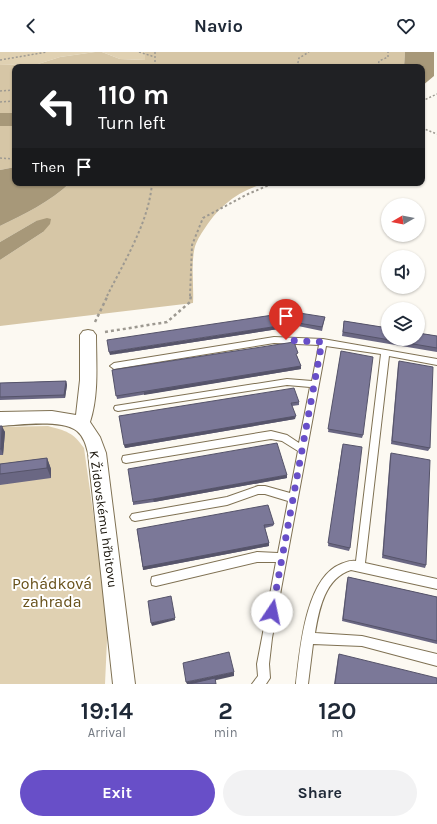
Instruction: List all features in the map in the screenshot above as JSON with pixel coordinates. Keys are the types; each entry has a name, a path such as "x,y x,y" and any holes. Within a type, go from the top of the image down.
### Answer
{"street":[{"path":"0,419 61,419 81,425 85,416 88,395 88,335"},
{"name":"K Židovskému hřbitovu","path":"81,425 92,436 97,453 124,684"}],"lane":[{"path":"114,366 265,341 291,340 322,342 437,362"},
{"path":"263,682 264,654 322,342"},
{"path":"360,566 385,352"},
{"path":"118,408 287,382 314,384"},
{"path":"126,459 271,435 284,438 302,449"},
{"path":"135,517 227,501 258,490 270,491 293,498"},
{"path":"156,580 257,557 282,558"},
{"path":"302,684 308,638 316,605 324,584 332,574 341,568 351,565 437,584"},
{"path":"308,638 362,641 437,660"}],"path":[{"path":"0,60 47,52"},
{"path":"139,52 154,57"},
{"path":"155,52 155,64"},
{"path":"297,64 298,58 309,52"},
{"path":"378,64 379,61 388,57 388,52"},
{"path":"0,91 12,90"},
{"path":"425,100 437,94"},
{"path":"0,102 12,101"},
{"path":"425,129 437,134"},
{"path":"0,158 12,158"},
{"path":"88,335 144,221 152,196 152,186"},
{"path":"88,335 167,322 190,302 192,245 203,218 248,194 267,186"}],"green space":[{"path":"0,52 95,52 60,57 38,64 0,65"},
{"path":"102,52 145,52 145,60 120,59"},
{"name":"Pohádková zahrada","path":"48,426 60,429 73,435 84,448 108,618 105,684 0,684 0,427"}],"shaded area":[{"path":"95,52 102,52 120,59 145,60 145,52 405,52 404,64 38,64 60,57"},
{"path":"405,52 434,52 434,76 425,84 425,64 404,64"},
{"path":"0,65 12,65 12,113 0,113"},
{"path":"0,113 12,113 12,126 0,126"},
{"path":"0,126 12,126 12,168 0,170"},
{"path":"12,168 12,186 67,186 45,202 0,226 0,170"},
{"path":"67,186 257,186 238,195 222,207 209,222 197,241 193,257 193,303 0,326 0,260 43,232 36,221 0,242 0,226 45,202"},
{"path":"47,218 51,219 50,224 43,232 0,260 0,242 36,221"}],"building":[{"path":"293,312 325,317 322,327 298,323 109,352 107,340"},
{"path":"344,321 381,327 381,338 343,332"},
{"path":"425,334 437,336 437,348 425,346"},
{"path":"294,342 298,353 296,354 301,366 116,396 112,370"},
{"path":"341,351 373,357 363,435 328,429"},
{"path":"399,361 433,367 430,448 392,441"},
{"path":"66,381 64,395 0,397 0,383"},
{"path":"294,388 299,402 291,403 296,416 124,445 119,416"},
{"path":"0,426 2,426 1,449 0,449"},
{"path":"277,443 287,475 133,502 128,469"},
{"path":"343,444 362,447 350,548 328,543"},
{"path":"391,453 430,460 426,565 383,555"},
{"path":"47,458 47,468 0,474 0,464"},
{"path":"268,505 274,524 264,525 269,543 143,567 137,529"},
{"path":"348,577 437,597 437,641 343,619"},
{"path":"171,596 175,618 151,623 148,601"},
{"path":"229,652 234,672 186,682 183,663"},
{"path":"339,654 437,678 437,684 335,684"},
{"path":"215,678 216,684 189,684"}],"route":[{"path":"272,612 322,342 286,340"}]}
